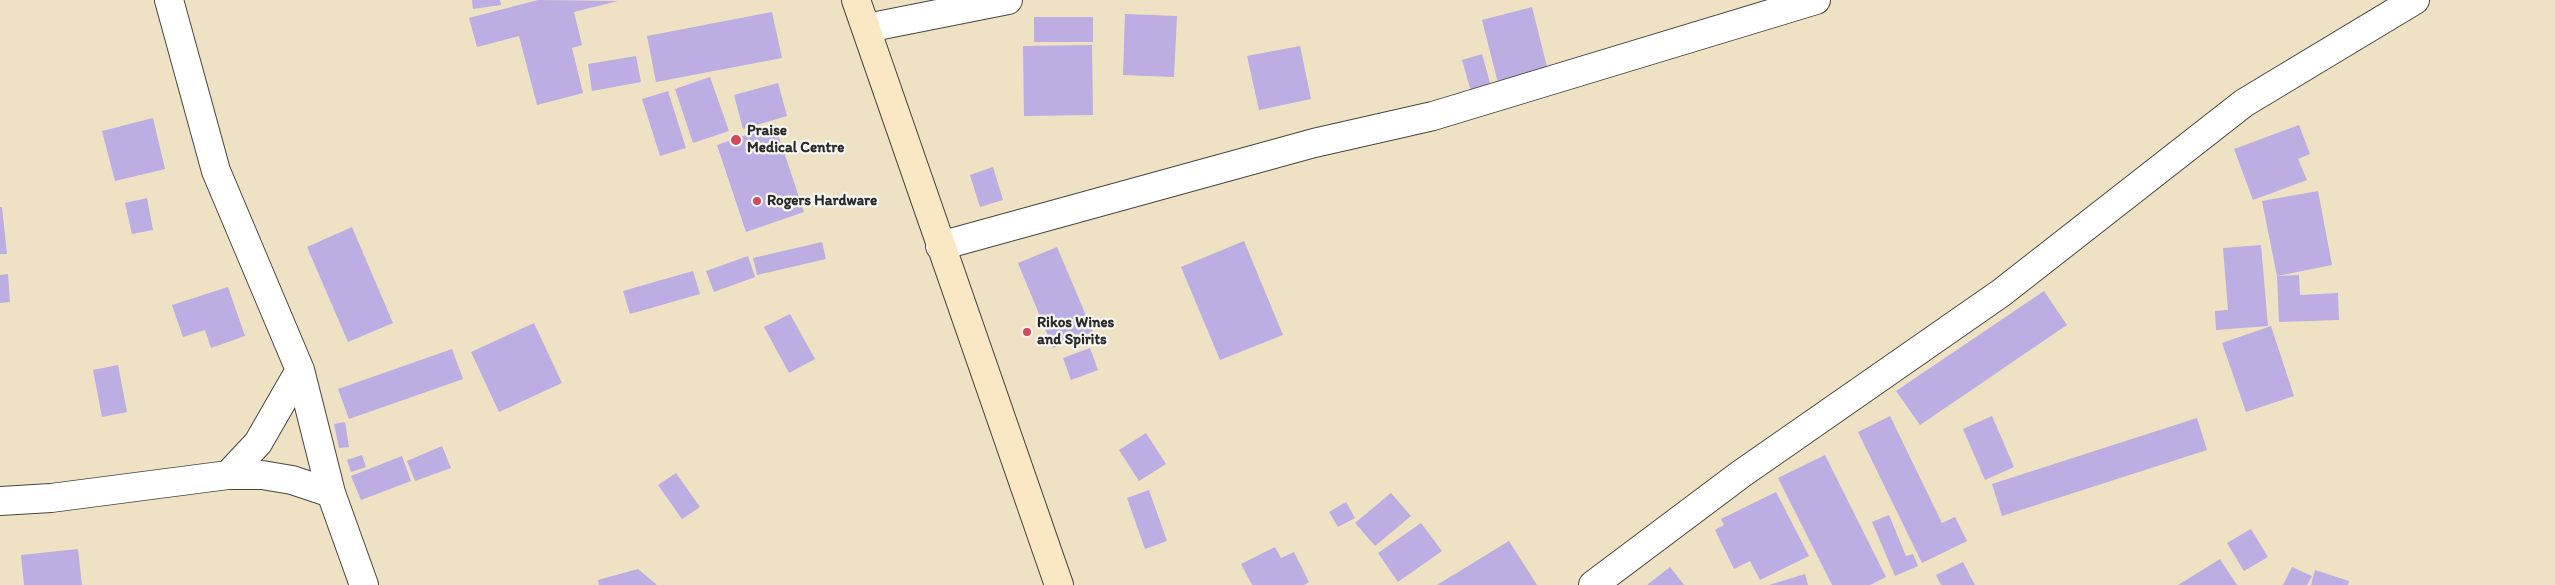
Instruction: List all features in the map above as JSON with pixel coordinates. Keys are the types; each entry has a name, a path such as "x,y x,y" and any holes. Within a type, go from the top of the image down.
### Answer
{"street":[{"path":"170,0 216,171 300,370 331,493 364,585"},
{"path":"856,0 868,28 940,246 1059,585"},
{"path":"868,28 1008,0"},
{"path":"940,246 1314,143 1433,116 1816,0"},
{"path":"1593,585 1741,474 2001,293 2244,103 2415,0"},
{"path":"228,475 258,443 300,370"},
{"path":"0,501 51,498 228,475 262,475 292,480 331,493"}],"building":[{"path":"472,0 500,0 501,5 473,9"},
{"path":"538,0 618,1 574,12 582,45 572,48 583,93 537,105 519,36 477,47 469,18"},
{"path":"1532,7 1549,75 1499,87 1482,20"},
{"path":"772,12 782,58 656,82 647,36"},
{"path":"1125,14 1177,16 1174,77 1123,75"},
{"path":"1034,17 1093,17 1093,42 1034,42"},
{"path":"1092,45 1093,115 1024,116 1023,46"},
{"path":"1300,46 1311,99 1259,110 1247,56"},
{"path":"1482,54 1492,90 1472,95 1462,60"},
{"path":"636,56 641,82 592,91 588,64"},
{"path":"710,77 729,131 693,143 675,89"},
{"path":"778,83 787,116 743,129 734,95"},
{"path":"668,91 686,148 660,156 642,99"},
{"path":"153,118 165,169 115,181 102,131"},
{"path":"775,125 804,212 746,232 717,145"},
{"path":"2299,125 2310,154 2298,159 2307,180 2253,200 2234,149"},
{"path":"993,167 1003,200 980,207 970,175"},
{"path":"2318,191 2332,265 2277,276 2262,201"},
{"path":"147,198 153,230 132,234 125,203"},
{"path":"0,207 2,207 7,254 0,254"},
{"path":"352,227 393,323 348,342 307,247"},
{"path":"1244,241 1283,335 1220,360 1181,267"},
{"path":"822,242 826,259 757,275 753,258"},
{"path":"2261,245 2268,326 2216,330 2215,311 2228,310 2223,248"},
{"path":"1057,247 1093,332 1053,348 1018,263"},
{"path":"748,256 755,277 714,292 706,271"},
{"path":"693,271 700,294 630,314 623,291"},
{"path":"8,274 10,302 0,303 0,275"},
{"path":"2299,275 2300,295 2338,293 2339,320 2279,322 2277,276"},
{"path":"228,287 245,336 211,348 205,330 183,337 172,305"},
{"path":"2044,291 2067,325 1920,425 1896,391"},
{"path":"790,314 815,359 789,373 764,327"},
{"path":"534,323 562,383 499,412 471,352"},
{"path":"2271,326 2294,396 2246,412 2222,343"},
{"path":"1090,348 1098,370 1071,380 1063,358"},
{"path":"452,349 463,379 349,419 338,389"},
{"path":"118,365 127,412 102,417 93,370"},
{"path":"1890,416 1942,523 1955,517 1967,541 1922,563 1858,432"},
{"path":"1992,416 2014,467 1985,480 1963,429"},
{"path":"2197,418 2207,450 2002,516 1992,484"},
{"path":"345,422 349,447 339,448 334,424"},
{"path":"1146,433 1166,464 1139,481 1119,450"},
{"path":"442,446 451,468 415,481 407,461"},
{"path":"362,455 366,467 351,472 347,460"},
{"path":"1825,455 1886,577 1870,585 1832,585 1778,478"},
{"path":"402,456 411,481 361,500 351,476"},
{"path":"676,473 700,507 682,519 658,485"},
{"path":"1149,490 1167,541 1145,549 1127,498"},
{"path":"1776,492 1809,556 1760,580 1750,561 1734,569 1715,530 1724,525 1721,519"},
{"path":"1391,493 1411,516 1375,546 1355,523"},
{"path":"1346,502 1355,518 1338,527 1329,512"},
{"path":"1889,515 1906,556 1913,554 1918,566 1895,576 1872,522"},
{"path":"1421,523 1442,551 1398,582 1378,553"},
{"path":"2251,529 2268,557 2244,571 2227,543"},
{"path":"1509,541 1537,585 1437,585"},
{"path":"1275,547 1281,558 1294,552 1309,582 1304,585 1252,585 1241,564"},
{"path":"78,549 82,585 24,585 21,555"},
{"path":"2220,559 2237,585 2178,585"},
{"path":"1963,562 1975,585 1941,585 1936,575"},
{"path":"1670,567 1684,585 1647,585"},
{"path":"2292,567 2312,576 2307,585 2283,585"},
{"path":"638,569 657,585 599,585 598,580"},
{"path":"2315,570 2349,581 2348,585 2311,585"},
{"path":"1805,574 1808,585 1769,585"}],"place":[{"name":"Praise Medical Centre","path":"736,140"},
{"name":"Rogers Hardware","path":"757,201"},
{"name":"Rikos Wines and Spirits","path":"1027,332"}]}
